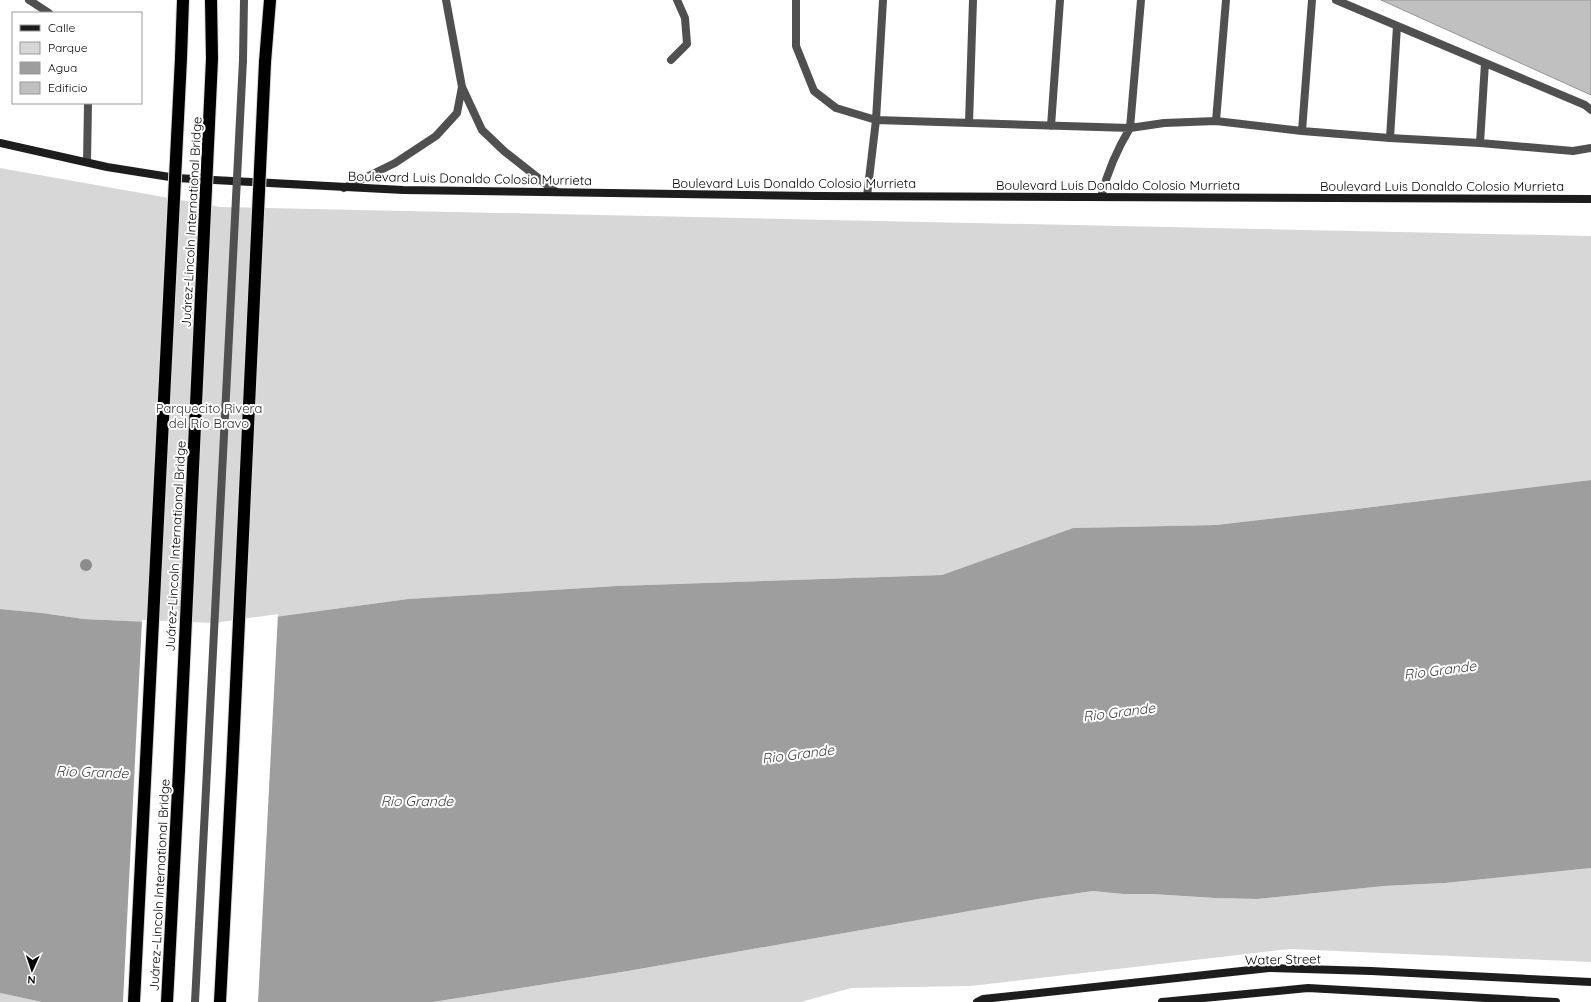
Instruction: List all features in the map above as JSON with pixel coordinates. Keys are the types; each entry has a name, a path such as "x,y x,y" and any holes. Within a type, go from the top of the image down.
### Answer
{"highway":[{"path":"134,1002 183,0"},
{"name":"Juárez-Lincoln International Bridge","path":"167,1002 212,59 211,0"},
{"path":"220,1002 265,62 270,0"}],"main road":[{"name":"Boulevard Luis Donaldo Colosio Murrieta","path":"0,143 87,162 176,178 344,188 867,196 1591,199"},
{"name":"Water Street","path":"977,1002 983,999 1269,968 1371,971 1591,982"},
{"path":"1162,1002 1308,988 1556,1002"}],"lane":[{"path":"29,0 47,12"},
{"path":"195,1002 243,60 244,0"},
{"path":"446,0 462,87 482,130 504,151 556,192"},
{"path":"671,60 687,44 685,18 677,0"},
{"path":"796,0 796,46 814,91 836,108 876,120 1130,128 1164,123 1216,121 1302,131 1390,138 1573,150 1591,148"},
{"path":"867,196 876,120 883,0"},
{"path":"969,123 973,0"},
{"path":"1051,126 1060,0"},
{"path":"1101,197 1109,168 1118,147 1130,128 1141,0"},
{"path":"1216,121 1226,0"},
{"path":"1302,131 1312,0"},
{"path":"1336,0 1585,105 1591,110"},
{"path":"1390,138 1397,26"},
{"path":"1480,143 1485,63"},
{"path":"344,188 395,163 436,136 457,114 462,87"},
{"path":"87,162 88,104"}],"green space":[{"name":"Parquecito Rivera del Río Bravo","path":"0,168 220,207 1591,236 1591,480 1216,525 1073,528 942,575 617,586 408,599 214,625 84,619 0,609"},
{"path":"1591,868 1591,962 1290,949 971,986 851,988 801,1002 433,1002 628,971 1038,899 1093,891 1123,894 1257,899 1384,886 1445,883"},
{"path":"0,993 42,1002 0,1002"}],"water":[{"name":"Rio Grande","path":"1591,480 1591,868 1445,883 1384,886 1257,899 1123,894 1093,891 1038,899 628,971 433,1002 42,1002 0,993 0,609 84,619 214,625 408,599 617,586 942,575 1073,528 1216,525"}],"pier":[{"path":"278,614 258,1002 123,1002 142,620 214,623"}],"building":[{"path":"1381,0 1591,0 1591,95"}]}
